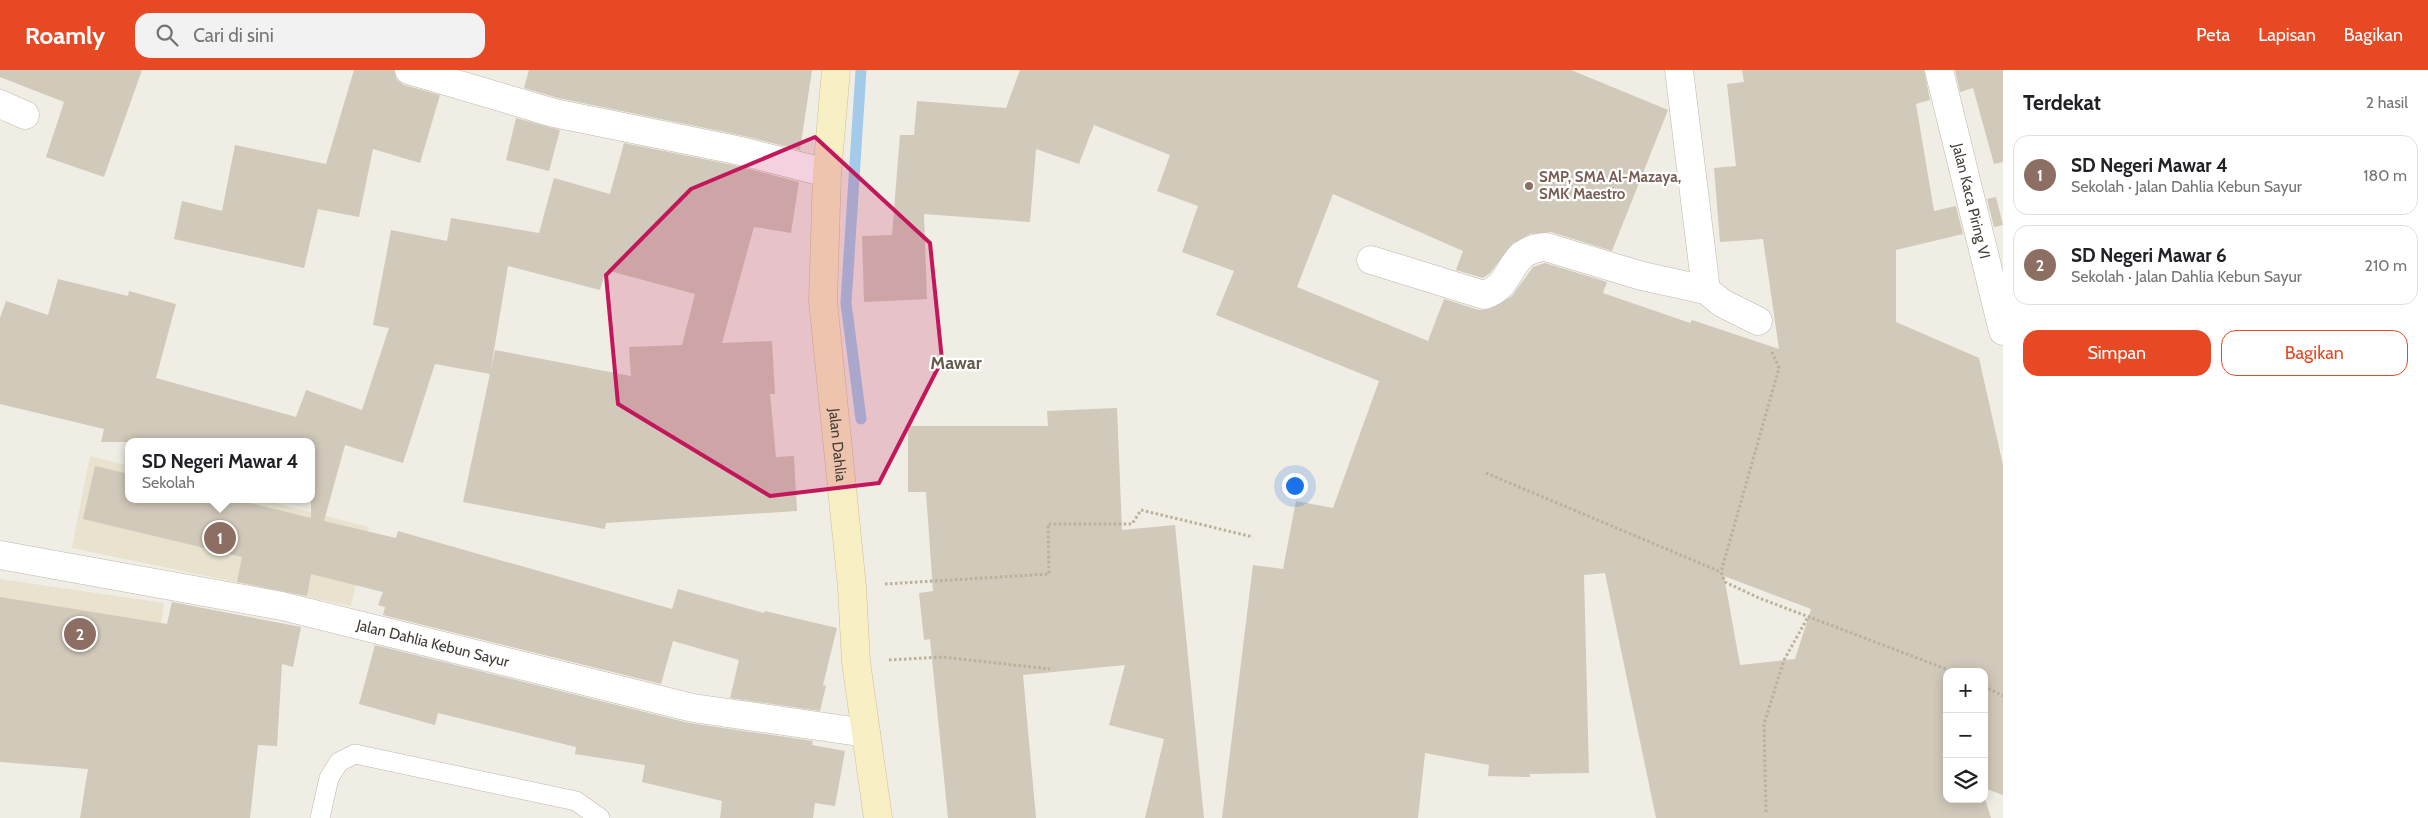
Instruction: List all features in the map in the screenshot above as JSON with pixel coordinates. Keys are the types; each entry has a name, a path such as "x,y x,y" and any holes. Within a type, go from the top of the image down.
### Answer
{"street":[{"path":"409,70 554,113 741,151 827,173"},
{"name":"Jalan Dahlia","path":"836,70 827,173 823,301 852,587 856,662 878,818"},
{"path":"1679,70 1706,290"},
{"name":"Jalan Kaca Piring VI","path":"1939,70 2003,331"},
{"path":"0,104 25,114"},
{"path":"1371,260 1484,295 1492,293 1500,286 1520,255 1533,247 1546,246 1656,279 1706,290 1722,303 1758,321"},
{"name":"Jalan Dahlia Kebun Sayur","path":"0,555 282,606 693,708 866,733"}],"lane":[{"path":"320,818 329,778 339,762 355,754 576,800 600,818"}],"path":[{"path":"1758,321 1779,368 1721,572 1725,582 1758,598 1943,668"},
{"path":"1486,473 1721,572"},
{"path":"852,587 1050,574 1048,524 1132,524 1142,510 1252,538"},
{"path":"1766,812 1764,724 1784,660 1808,617"},
{"path":"856,662 942,657 1050,669"},
{"path":"1988,688 2003,696"}],"highlighted area":[{"path":"815,137 930,243 942,360 879,483 770,496 618,404 606,275 691,189"}],"shaded area":[{"path":"90,456 125,465 125,503 275,503 369,527 351,606 72,548"},
{"path":"0,579 164,603 152,687 0,665"}],"building":[{"path":"0,70 142,70 104,177 46,157 64,102 0,77"},
{"path":"354,70 394,70 397,80 404,85 440,95 420,163 373,149 359,217 318,209 304,268 174,239 182,201 222,211 235,145 326,164"},
{"path":"529,70 812,70 800,150 744,136 558,98 524,88"},
{"path":"1020,70 1571,70 1668,110 1612,251 1551,232 1530,234 1513,243 1490,273 1483,278 1456,270 1463,251 1333,194 1297,287 1428,341 1444,299 1479,310 1490,309 1512,296 1533,267 1545,263 1607,282 1603,293 1690,323 1692,320 1779,349 1763,239 1720,242 1714,168 1736,166 1727,84 1744,82 1742,70 1924,70 1930,100 1916,104 1934,211 1956,206 1963,234 1896,250 1896,322 1979,358 2003,465 2003,795 1988,789 1988,668 1943,668 1943,803 1986,803 1991,818 1656,818 1605,573 1584,575 1589,773 1530,774 1530,777 1488,776 1489,765 1425,753 1418,818 1222,818 1253,565 1283,569 1296,501 1333,508 1379,381 1216,315 1234,271 1182,252 1198,206 1157,191 1170,155 1094,125 1079,164 1036,149 1030,222 924,214 927,299 864,302 862,236 892,235 900,135 914,135 917,101 1006,108","holes":["1724,576 1811,609 1795,659 1740,665"]},
{"path":"1955,70 2003,70 2003,162 1994,164 1973,88 1960,92"},
{"path":"516,118 560,130 549,171 506,160"},
{"path":"624,143 738,166 799,182 791,233 754,227 722,343 772,341 775,394 770,394 776,457 794,456 797,511 606,523 605,529 463,502 490,374 435,364 403,463 345,445 324,521 396,538 398,531 672,609 678,589 764,613 765,611 837,628 823,685 826,686 820,711 730,698 739,660 673,641 661,684 383,615 385,607 378,605 383,592 311,574 307,596 237,582 242,557 83,519 95,466 125,473 125,503 250,503 311,518 311,503 315,503 315,438 125,438 125,442 101,442 104,429 0,404 0,318 6,301 48,315 58,279 128,296 129,291 176,304 156,378 296,417 306,390 362,410 389,328 373,325 391,230 447,241 451,218 539,233 554,178 610,194","holes":["508,266 600,290 606,270 695,294 682,345 629,347 631,376 495,350 490,373"]},
{"path":"1996,197 2003,225 1994,227 1987,199"},
{"path":"1117,408 1122,530 1175,525 1204,818 1145,818 1164,739 1109,725 1125,665 1023,675 1036,818 948,818 930,639 924,640 919,593 933,591 926,492 908,492 908,426 1048,426 1047,411"},
{"path":"0,597 167,624 172,602 301,627 293,667 282,664 277,746 258,745 250,818 80,818 88,769 0,762"},
{"path":"375,645 689,723 813,741 812,745 845,751 835,806 815,803 813,818 720,818 722,801 642,782 645,765 575,754 576,747 438,713 435,725 359,704"}],"waterway":[{"path":"861,70 846,303 861,419"}],"place":[{"name":"SMP, SMA Al-Mazaya, SMK Maestro","path":"1529,186"},
{"name":"SD Negeri Mawar 4","path":"220,538"},
{"name":"SD Negeri Mawar 6","path":"80,634"}],"district":[{"name":"Mawar","path":"956,363"}]}
